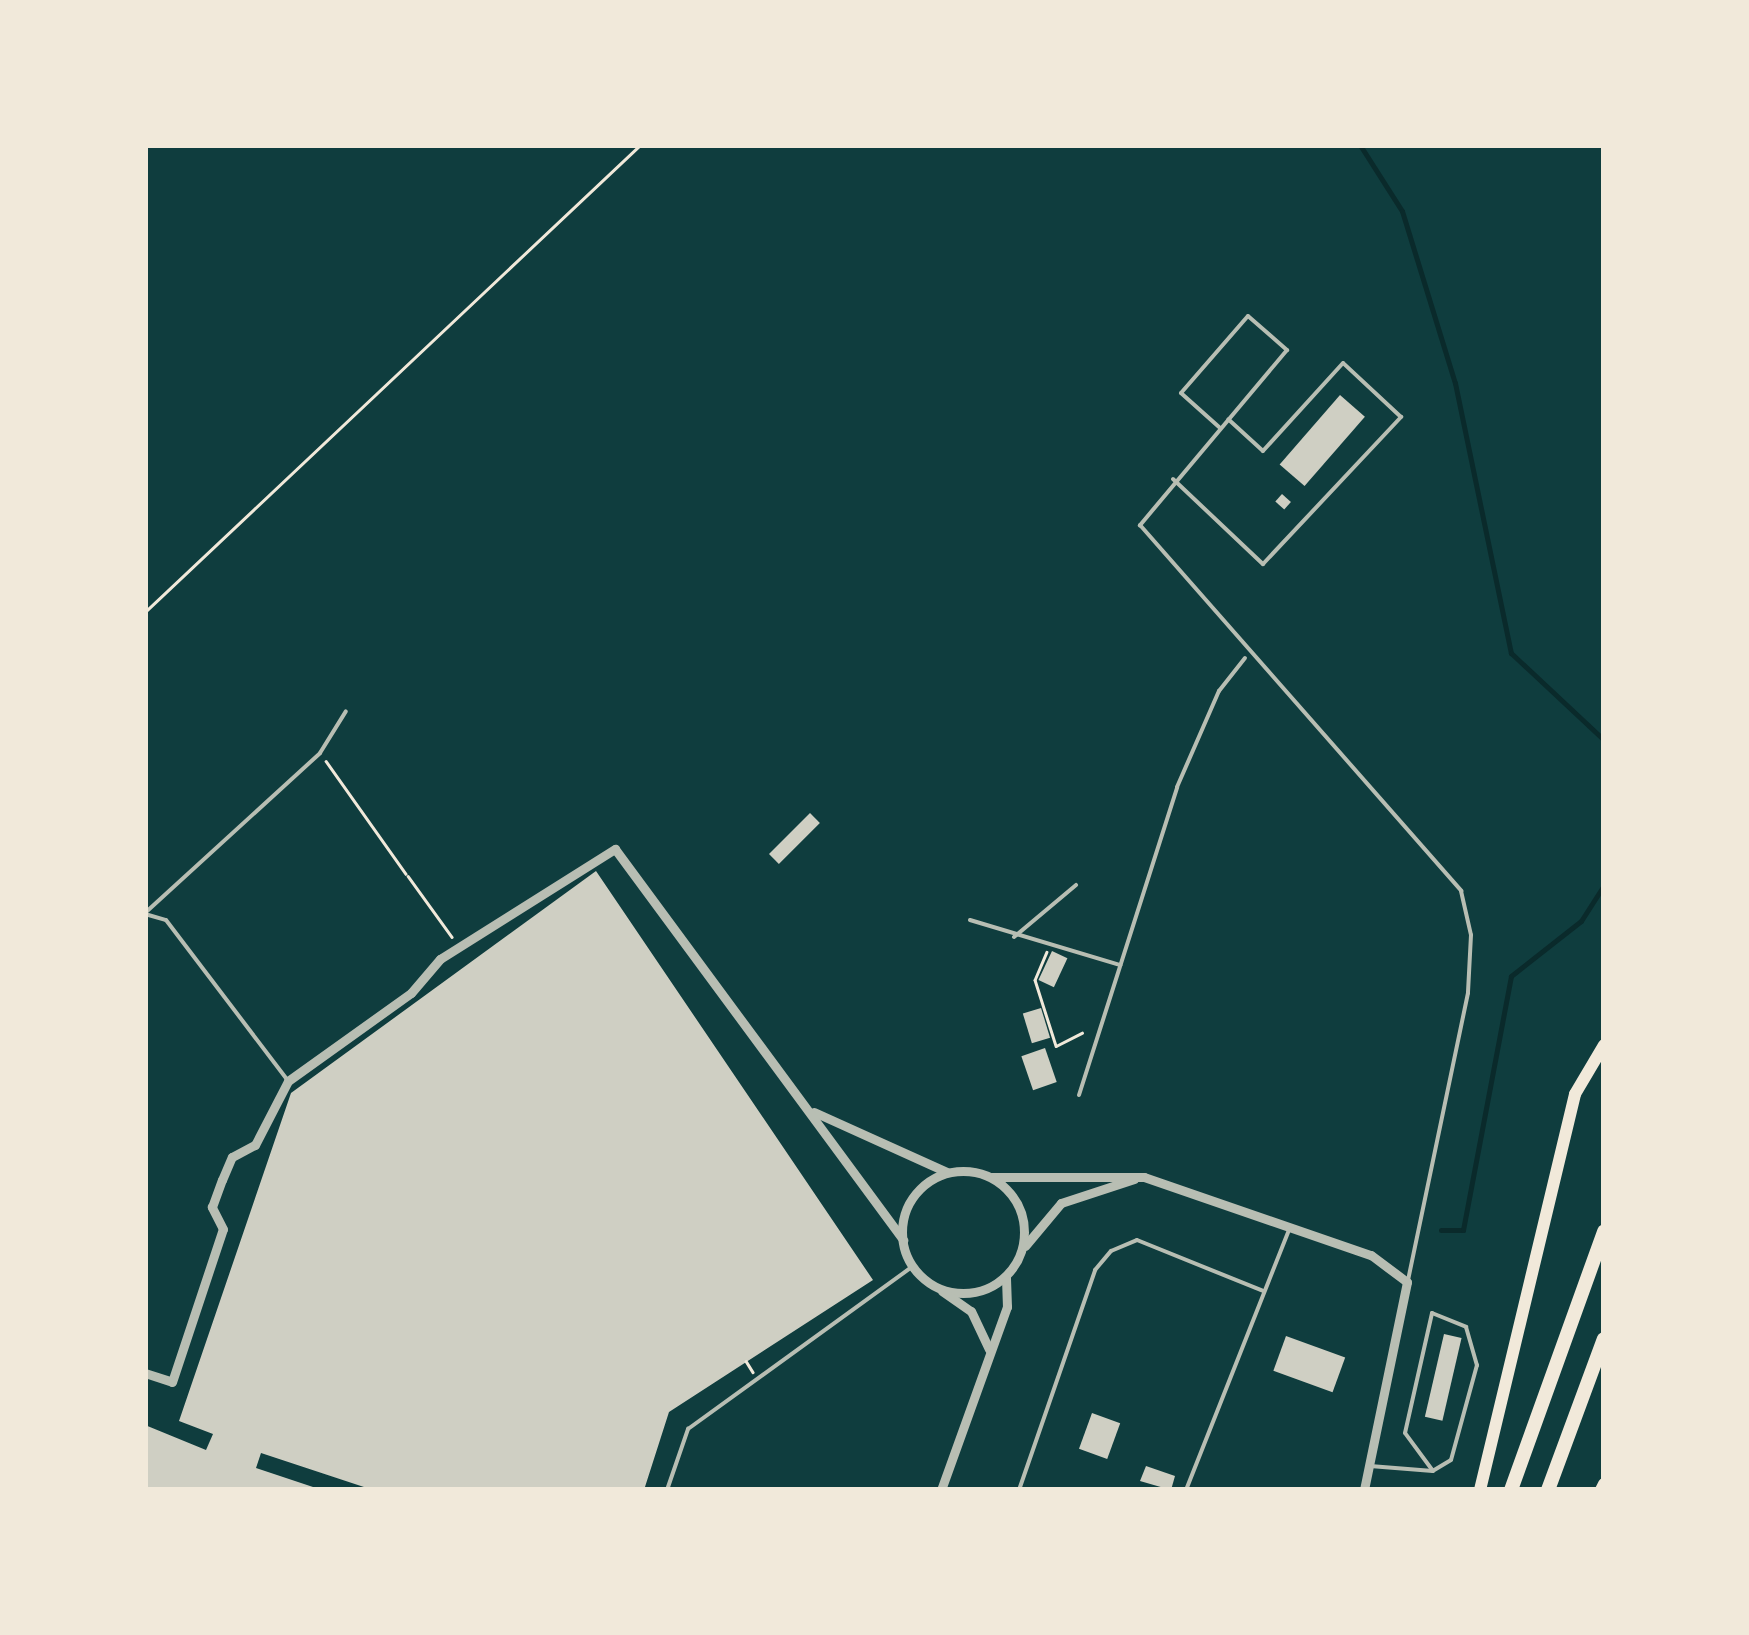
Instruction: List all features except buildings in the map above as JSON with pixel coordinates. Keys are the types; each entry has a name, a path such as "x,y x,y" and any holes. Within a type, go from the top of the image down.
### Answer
{"highway":[{"path":"1511,1490 1604,1231"},
{"path":"1548,1490 1604,1338"}],"main road":[{"path":"1480,1490 1576,1094 1604,1045"}],"street":[{"path":"145,1373 172,1382 223,1229 212,1207 222,1180 232,1157 255,1145 288,1081 412,993 440,958 615,849 814,1112 903,1240 913,1266 972,1311 989,1352"},
{"path":"814,1112 947,1172 992,1178 1144,1176 1371,1256 1408,1282 1364,1490"},
{"path":"903,1240 912,1198 947,1172"},
{"path":"936,1287 985,1290 1006,1276 1061,1203 1144,1176"},
{"path":"992,1178 1022,1212 1019,1257"},
{"path":"941,1490 1006,1307 1006,1276"}],"lane":[{"path":"1219,427 1180,393 1248,316 1287,350 1174,479 1140,525 1246,656 1460,891 1471,935 1468,993 1408,1282"},
{"path":"1174,479 1263,564 1401,417 1343,363 1262,451 1227,418"},
{"path":"1078,1096 1177,787 1219,691 1246,656"},
{"path":"288,1081 166,920 145,913 320,754 346,712"},
{"path":"1014,936 1076,884"},
{"path":"970,920 1048,950 1120,965"},
{"path":"1186,1490 1289,1230"},
{"path":"1020,1490 1095,1270 1111,1250 1136,1240 1263,1291"},
{"path":"666,1490 688,1429 913,1266"},
{"path":"1370,1466 1433,1471 1452,1460 1477,1365 1466,1327 1432,1313 1404,1432 1433,1471"}],"path":[{"path":"145,612 640,145"},
{"path":"320,754 456,942"},
{"path":"1048,950 1034,980 1056,1046 1082,1033"}],"waterway":[{"path":"1360,145 1402,211 1455,383 1511,653 1604,740"},
{"path":"1441,1230 1463,1230 1511,976 1581,921 1604,885"}]}
